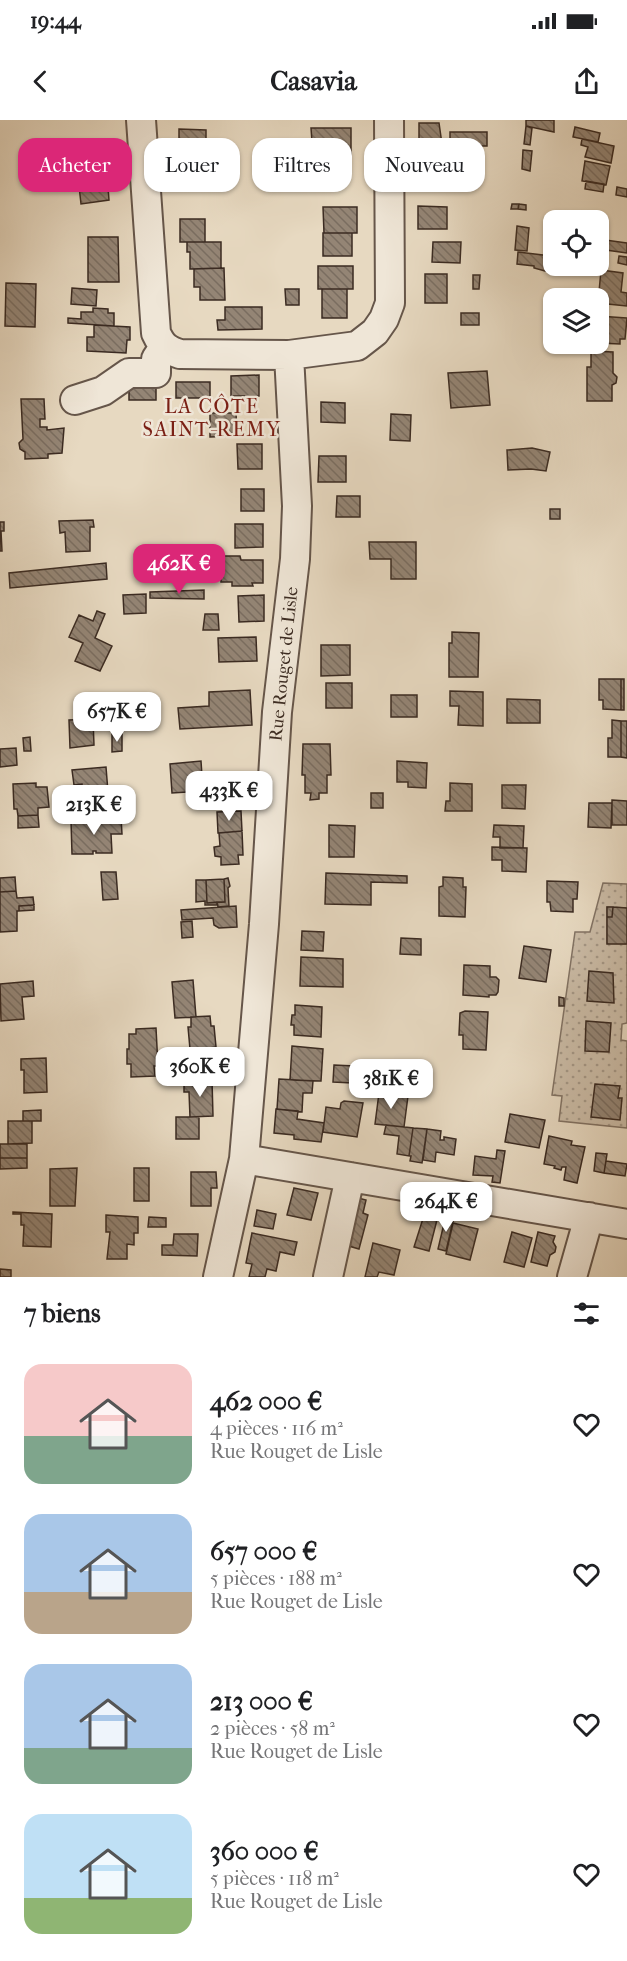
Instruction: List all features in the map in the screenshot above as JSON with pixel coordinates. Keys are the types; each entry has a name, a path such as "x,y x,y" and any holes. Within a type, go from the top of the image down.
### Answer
{"street":[{"path":"141,120 156,333 164,347 180,354 289,355 357,346 375,332 384,319 390,303 388,120"},
{"path":"75,400 103,391 129,373 156,373 156,359 164,347"},
{"name":"Rue Rouget de Lisle","path":"218,1277 244,1159 264,924 277,712 296,559 297,506 289,355"},
{"path":"244,1159 627,1224"},
{"path":"328,1277 350,1177"},
{"path":"572,1277 589,1217"}],"shaded area":[{"path":"603,883 627,884 627,908 607,907 607,943 627,944 627,1023 622,1024 621,1040 627,1041 627,1128 559,1121 562,1096 552,1095 575,932 590,932"}],"building":[{"path":"526,120 554,120 554,132 526,126"},
{"path":"419,123 439,123 441,138 419,138"},
{"path":"526,126 532,128 530,145 524,144"},
{"path":"575,127 600,133 598,142 573,137"},
{"path":"311,128 351,128 351,138 312,138"},
{"path":"179,129 206,130 206,138 179,138"},
{"path":"450,132 487,132 487,146 485,146 485,138 450,138"},
{"path":"582,139 614,146 611,163 585,157 588,147 581,145"},
{"path":"523,150 532,151 530,171 522,169"},
{"path":"585,161 610,166 606,185 582,181"},
{"path":"586,181 604,184 603,192 585,189"},
{"path":"617,187 627,189 627,197 616,195"},
{"path":"80,192 108,192 109,200 81,204"},
{"path":"512,204 519,204 518,209 511,209"},
{"path":"519,204 526,205 526,210 518,209"},
{"path":"418,206 447,207 447,229 418,229"},
{"path":"323,207 357,207 357,233 324,233"},
{"path":"180,219 205,219 205,242 180,242"},
{"path":"517,226 529,228 527,251 515,250"},
{"path":"323,233 352,233 352,256 323,256"},
{"path":"88,237 118,237 119,282 88,282"},
{"path":"609,241 627,243 627,253 609,250"},
{"path":"187,242 221,242 221,268 190,269 190,252 187,252"},
{"path":"433,242 461,242 460,263 432,262"},
{"path":"518,252 543,255 543,270 534,266 517,264"},
{"path":"619,256 627,257 627,265 618,263"},
{"path":"318,266 353,266 353,289 318,289"},
{"path":"224,268 225,300 200,300 200,287 194,287 194,269"},
{"path":"609,271 623,273 621,292 627,293 627,306 609,304 609,288 599,288 600,276 609,276"},
{"path":"425,274 447,274 447,303 425,303"},
{"path":"473,275 480,275 479,289 473,289"},
{"path":"6,283 36,284 35,327 5,326"},
{"path":"72,288 97,290 96,306 71,304"},
{"path":"285,289 299,289 299,305 286,305"},
{"path":"322,289 347,289 347,318 322,318"},
{"path":"225,307 262,307 262,329 218,330 217,320 225,320"},
{"path":"93,308 108,309 108,313 114,313 114,326 68,323 68,318 81,319 81,312 93,312"},
{"path":"461,313 479,313 479,325 461,325"},
{"path":"609,317 627,318 625,339 620,339 620,344 609,344"},
{"path":"94,325 130,327 130,340 127,340 126,353 87,351 87,337 94,337"},
{"path":"613,352 613,373 617,377 616,383 612,385 612,401 587,401 587,367 591,367 591,354"},
{"path":"487,371 490,405 451,408 448,373"},
{"path":"259,375 259,396 231,396 231,376"},
{"path":"176,382 210,382 210,398 176,398"},
{"path":"129,387 156,387 156,400 129,400"},
{"path":"21,399 44,399 45,419 40,419 40,427 47,427 47,430 64,428 62,453 48,454 48,458 25,459 25,452 20,449 19,443 23,439"},
{"path":"321,402 345,403 345,423 321,422"},
{"path":"210,413 236,413 237,436 210,437"},
{"path":"391,414 411,415 410,441 390,440"},
{"path":"237,444 262,444 262,469 238,469"},
{"path":"532,448 550,452 546,471 508,470 507,450"},
{"path":"319,456 346,456 346,482 318,482"},
{"path":"241,489 264,489 264,511 241,511"},
{"path":"337,496 360,496 360,517 336,517"},
{"path":"550,509 560,509 560,519 550,519"},
{"path":"93,520 94,527 90,527 90,551 66,552 65,532 60,533 59,521"},
{"path":"0,522 4,522 4,531 1,531 2,551 0,551"},
{"path":"235,524 263,524 263,547 235,548"},
{"path":"369,542 416,542 416,579 391,579 391,559 370,559"},
{"path":"221,556 240,556 241,560 263,560 263,583 252,583 253,586 232,586 232,582 221,582"},
{"path":"106,563 107,579 10,588 9,573"},
{"path":"204,590 204,599 150,598 150,592"},
{"path":"146,594 146,613 124,614 123,595"},
{"path":"264,595 264,621 239,622 238,596"},
{"path":"97,611 105,614 95,638 112,646 100,671 75,661 83,643 69,637 79,615 93,621"},
{"path":"205,614 218,614 219,630 203,630"},
{"path":"452,632 479,633 478,677 449,677 449,643 452,643"},
{"path":"256,637 257,661 219,662 218,638"},
{"path":"321,645 350,645 350,675 321,676"},
{"path":"599,679 621,679 621,710 603,709 603,700 599,700"},
{"path":"621,679 624,679 624,710 621,710"},
{"path":"326,683 352,683 352,708 326,708"},
{"path":"250,690 252,725 180,729 178,708 209,706 209,692"},
{"path":"450,691 483,692 483,726 458,725 459,706 450,706"},
{"path":"391,695 417,695 417,717 391,717"},
{"path":"507,699 540,700 540,723 507,723"},
{"path":"93,719 94,745 70,748 69,720"},
{"path":"612,720 621,721 621,757 608,757 608,738 612,738"},
{"path":"621,721 627,721 627,758 621,757"},
{"path":"112,734 122,734 122,751 112,752"},
{"path":"30,737 31,751 24,751 23,738"},
{"path":"303,744 330,744 331,775 327,775 327,793 319,793 319,799 310,800 311,793 305,793 305,775 302,775"},
{"path":"16,748 17,765 0,767 0,749"},
{"path":"201,761 203,791 172,793 170,764"},
{"path":"397,761 427,763 426,788 408,787 408,782 397,782"},
{"path":"106,767 108,792 83,795 82,784 74,785 72,770"},
{"path":"36,783 36,787 47,787 49,807 38,808 38,815 18,816 17,809 14,809 13,784"},
{"path":"450,783 472,784 472,811 445,811 446,801 450,801"},
{"path":"502,785 526,785 525,809 502,808"},
{"path":"371,793 383,793 383,808 371,808"},
{"path":"612,800 627,801 627,825 612,825"},
{"path":"589,803 612,803 611,828 588,827"},
{"path":"241,811 242,831 218,833 217,812"},
{"path":"38,815 39,827 18,828 18,816"},
{"path":"110,817 121,817 122,834 111,834 112,853 93,851 93,854 72,854 71,821 110,820"},
{"path":"329,825 355,826 354,857 329,857"},
{"path":"494,825 524,826 523,848 500,848 500,837 493,837"},
{"path":"242,831 243,855 238,855 239,864 221,865 221,857 215,856 214,847 220,846 219,833"},
{"path":"492,847 527,848 526,872 502,871 502,860 492,860"},
{"path":"101,872 116,872 118,899 103,900"},
{"path":"326,873 407,876 407,883 371,882 371,905 325,904"},
{"path":"15,877 16,891 0,892 0,878"},
{"path":"443,877 463,878 463,887 466,887 465,917 439,916 439,887 443,886"},
{"path":"228,878 229,906 218,907 217,902 225,902 224,879"},
{"path":"224,879 225,902 207,903 206,880"},
{"path":"196,880 206,880 207,903 217,902 217,905 205,905 205,901 196,902"},
{"path":"547,881 578,882 577,899 573,899 573,912 551,911 550,902 547,902"},
{"path":"16,891 17,898 33,897 34,905 19,906 17,931 0,932 0,892"},
{"path":"34,905 34,910 19,911 19,906"},
{"path":"236,906 237,927 219,928 214,925 213,918 182,920 181,910"},
{"path":"607,907 613,907 612,917 607,917"},
{"path":"613,907 627,908 627,944 607,944 607,917 612,917"},
{"path":"192,921 193,937 182,938 181,922"},
{"path":"302,931 324,932 323,951 301,950"},
{"path":"401,938 421,939 421,955 400,954"},
{"path":"524,946 551,950 546,982 519,978"},
{"path":"301,957 343,959 343,987 300,986"},
{"path":"464,965 490,966 490,977 496,977 499,980 496,995 489,995 489,997 463,995"},
{"path":"589,971 613,973 614,1003 587,1001"},
{"path":"193,980 196,1017 175,1018 172,982"},
{"path":"33,981 34,996 22,997 24,1019 1,1021 0,984"},
{"path":"559,997 564,998 564,1006 559,1006"},
{"path":"295,1005 322,1007 321,1037 294,1035 294,1025 291,1025 292,1015 295,1015"},
{"path":"465,1011 488,1012 486,1050 463,1049 463,1035 459,1035 460,1013"},
{"path":"210,1016 211,1026 214,1026 216,1047 210,1048 209,1080 189,1082 188,1071 185,1071 184,1050 190,1049 188,1027 191,1027 191,1017"},
{"path":"586,1021 611,1023 609,1052 585,1051"},
{"path":"156,1028 158,1066 154,1066 155,1076 131,1077 131,1064 127,1064 129,1034 136,1034 136,1029"},
{"path":"292,1046 323,1049 321,1081 290,1080"},
{"path":"46,1058 47,1092 24,1093 24,1070 21,1070 21,1059"},
{"path":"334,1065 395,1068 393,1085 333,1082"},
{"path":"279,1079 313,1081 312,1093 303,1093 302,1112 277,1109"},
{"path":"212,1080 213,1116 190,1117 189,1092 184,1092 184,1082"},
{"path":"595,1084 620,1086 618,1098 622,1098 620,1120 591,1117"},
{"path":"379,1093 408,1096 404,1127 375,1124"},
{"path":"344,1101 363,1103 357,1137 323,1132 326,1107 340,1109"},
{"path":"276,1109 298,1111 297,1119 324,1123 321,1142 294,1139 294,1135 274,1133"},
{"path":"41,1110 41,1121 23,1121 23,1111"},
{"path":"510,1114 545,1120 539,1148 505,1142"},
{"path":"176,1117 199,1117 199,1139 176,1139"},
{"path":"8,1121 32,1121 32,1143 8,1144"},
{"path":"386,1125 413,1128 409,1156 397,1154 399,1136 384,1134"},
{"path":"413,1128 427,1129 422,1163 410,1161"},
{"path":"427,1129 441,1131 440,1140 444,1140 444,1137 456,1139 454,1155 436,1152 435,1162 423,1160"},
{"path":"549,1136 572,1141 571,1145 585,1147 577,1183 564,1180 566,1167 562,1167 561,1170 544,1164"},
{"path":"0,1144 27,1144 27,1158 0,1158"},
{"path":"497,1150 505,1151 500,1183 492,1182 493,1176 473,1175 475,1156 496,1159"},
{"path":"596,1153 607,1154 604,1173 594,1171"},
{"path":"0,1158 27,1158 27,1168 0,1169"},
{"path":"606,1161 627,1164 625,1176 604,1173"},
{"path":"77,1168 75,1206 50,1206 50,1169"},
{"path":"134,1168 149,1168 149,1201 134,1201"},
{"path":"191,1172 216,1172 217,1188 211,1188 211,1206 191,1206"},
{"path":"294,1188 318,1193 311,1220 287,1215"},
{"path":"358,1198 366,1200 363,1213 368,1215 359,1249 345,1245"},
{"path":"426,1209 438,1216 429,1251 414,1247"},
{"path":"257,1210 276,1214 273,1229 254,1226"},
{"path":"13,1212 52,1214 51,1247 23,1246 24,1225 21,1225 21,1214 13,1214"},
{"path":"106,1215 138,1217 138,1233 134,1233 134,1245 127,1244 127,1259 107,1259 110,1232 106,1232"},
{"path":"446,1215 454,1217 446,1251 438,1249"},
{"path":"149,1217 166,1218 166,1227 148,1227"},
{"path":"453,1223 478,1229 470,1260 446,1254"},
{"path":"512,1232 532,1238 524,1267 504,1262"},
{"path":"538,1232 555,1236 553,1242 556,1247 555,1252 550,1255 547,1266 531,1262"},
{"path":"252,1233 297,1242 294,1255 280,1252 276,1271 267,1269 265,1277 249,1277 252,1264 246,1263"},
{"path":"174,1234 198,1234 197,1256 162,1255 162,1245 173,1245"},
{"path":"373,1243 400,1250 394,1275 379,1272 377,1277 365,1277"},
{"path":"0,1269 11,1270 11,1277 0,1277"}],"district":[{"name":"LA CÔTE SAINT-REMY","path":"212,418"}]}
